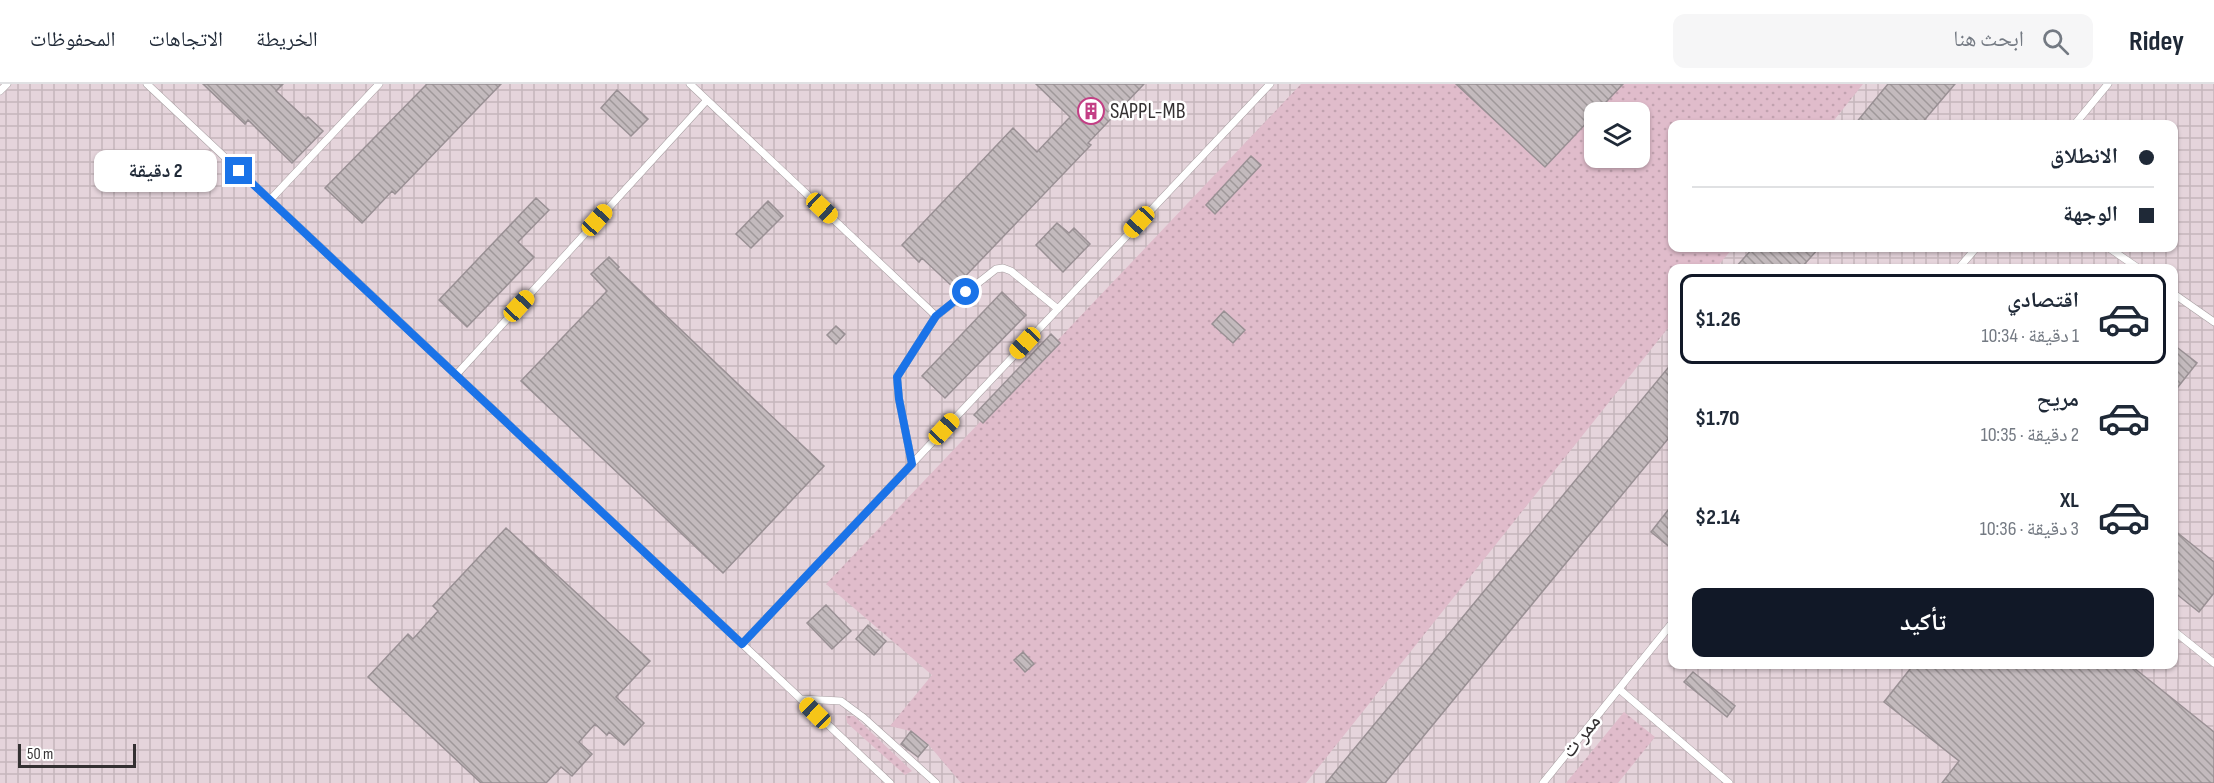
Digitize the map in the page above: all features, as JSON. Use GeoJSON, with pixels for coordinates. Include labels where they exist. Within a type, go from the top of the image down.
{"type":"FeatureCollection","features":[{"type":"Feature","properties":{"kind":"lane"},"geometry":{"type":"LineString","coordinates":[[0,91],[7,84]]}},
{"type":"Feature","properties":{"kind":"lane"},"geometry":{"type":"LineString","coordinates":[[147,84],[890,783]]}},
{"type":"Feature","properties":{"kind":"lane"},"geometry":{"type":"LineString","coordinates":[[270,200],[379,84]]}},
{"type":"Feature","properties":{"kind":"lane"},"geometry":{"type":"LineString","coordinates":[[690,84],[936,316]]}},
{"type":"Feature","properties":{"kind":"lane"},"geometry":{"type":"LineString","coordinates":[[742,644],[1270,84]]}},
{"type":"Feature","properties":{"kind":"lane"},"geometry":{"type":"LineString","coordinates":[[2079,120],[2108,84]]}},
{"type":"Feature","properties":{"kind":"lane"},"geometry":{"type":"LineString","coordinates":[[456,375],[707,100]]}},
{"type":"Feature","properties":{"kind":"lane"},"geometry":{"type":"LineString","coordinates":[[1962,264],[1973,252]]}},
{"type":"Feature","properties":{"kind":"lane"},"geometry":{"type":"LineString","coordinates":[[2115,252],[2132,264]]}},
{"type":"Feature","properties":{"kind":"lane"},"geometry":{"type":"LineString","coordinates":[[912,464],[897,377],[936,316],[996,269],[1003,268],[1011,271],[1058,309]]}},
{"type":"Feature","properties":{"kind":"lane"},"geometry":{"type":"LineString","coordinates":[[2178,297],[2214,322]]}},
{"type":"Feature","properties":{"kind":"lane","name":"ممر ت"},"geometry":{"type":"LineString","coordinates":[[1543,783],[1668,627]]}},
{"type":"Feature","properties":{"kind":"lane"},"geometry":{"type":"LineString","coordinates":[[2178,634],[2214,663]]}},
{"type":"Feature","properties":{"kind":"lane"},"geometry":{"type":"LineString","coordinates":[[1619,689],[1729,783]]}},
{"type":"Feature","properties":{"kind":"lane"},"geometry":{"type":"LineString","coordinates":[[801,699],[841,701],[864,718],[936,783]]}},
{"type":"Feature","properties":{"kind":"shaded area"},"geometry":{"type":"Polygon","coordinates":[[[0,84],[2214,84],[2214,783],[0,783],[0,84]]]}},
{"type":"Feature","properties":{"kind":"shaded area"},"geometry":{"type":"Polygon","coordinates":[[[1301,84],[1863,84],[1834,120],[1668,120],[1668,252],[1730,252],[1719,264],[1668,264],[1668,328],[1306,783],[961,783],[928,744],[910,731],[890,726],[932,675],[826,584],[1301,84]]]}},
{"type":"Feature","properties":{"kind":"shaded area"},"geometry":{"type":"Polygon","coordinates":[[[1624,712],[1655,737],[1618,783],[1566,783],[1624,712]]]}},
{"type":"Feature","properties":{"kind":"shaded area"},"geometry":{"type":"Polygon","coordinates":[[[846,716],[854,716],[912,771],[905,775],[847,723],[846,716]]]}},
{"type":"Feature","properties":{"kind":"building"},"geometry":{"type":"Polygon","coordinates":[[[203,84],[283,84],[276,91],[306,119],[308,117],[323,131],[292,163],[248,120],[245,124],[203,84]]]}},
{"type":"Feature","properties":{"kind":"building"},"geometry":{"type":"Polygon","coordinates":[[[427,84],[501,84],[395,194],[392,191],[362,223],[325,188],[427,84]]]}},
{"type":"Feature","properties":{"kind":"building"},"geometry":{"type":"Polygon","coordinates":[[[1036,84],[1144,84],[1088,143],[1091,145],[954,288],[922,258],[919,262],[902,245],[1013,128],[1037,152],[1070,117],[1036,84]]]}},
{"type":"Feature","properties":{"kind":"building"},"geometry":{"type":"Polygon","coordinates":[[[1456,84],[1623,84],[1606,102],[1584,102],[1584,126],[1545,167],[1456,84]]]}},
{"type":"Feature","properties":{"kind":"building"},"geometry":{"type":"Polygon","coordinates":[[[1888,84],[1955,84],[1924,120],[1858,120],[1888,84]]]}},
{"type":"Feature","properties":{"kind":"building"},"geometry":{"type":"Polygon","coordinates":[[[617,90],[648,119],[631,136],[601,108],[617,90]]]}},
{"type":"Feature","properties":{"kind":"building"},"geometry":{"type":"Polygon","coordinates":[[[1251,156],[1261,165],[1215,214],[1206,205],[1251,156]]]}},
{"type":"Feature","properties":{"kind":"building"},"geometry":{"type":"Polygon","coordinates":[[[536,198],[549,210],[518,242],[534,257],[467,327],[439,300],[536,198]]]}},
{"type":"Feature","properties":{"kind":"building"},"geometry":{"type":"Polygon","coordinates":[[[768,201],[783,216],[751,248],[736,234],[768,201]]]}},
{"type":"Feature","properties":{"kind":"building"},"geometry":{"type":"Polygon","coordinates":[[[1057,223],[1069,233],[1074,228],[1090,244],[1063,272],[1036,245],[1057,223]]]}},
{"type":"Feature","properties":{"kind":"building"},"geometry":{"type":"Polygon","coordinates":[[[1749,252],[1815,252],[1805,264],[1739,264],[1749,252]]]}},
{"type":"Feature","properties":{"kind":"building"},"geometry":{"type":"Polygon","coordinates":[[[609,257],[619,267],[617,269],[824,466],[723,573],[521,381],[607,291],[591,274],[609,257]]]}},
{"type":"Feature","properties":{"kind":"building"},"geometry":{"type":"Polygon","coordinates":[[[1002,292],[1026,315],[945,398],[922,376],[1002,292]]]}},
{"type":"Feature","properties":{"kind":"building"},"geometry":{"type":"Polygon","coordinates":[[[1224,311],[1245,330],[1233,343],[1212,324],[1224,311]]]}},
{"type":"Feature","properties":{"kind":"building"},"geometry":{"type":"Polygon","coordinates":[[[836,326],[845,334],[836,344],[827,335],[836,326]]]}},
{"type":"Feature","properties":{"kind":"building"},"geometry":{"type":"Polygon","coordinates":[[[1051,334],[1060,343],[983,423],[974,415],[1051,334]]]}},
{"type":"Feature","properties":{"kind":"building"},"geometry":{"type":"Polygon","coordinates":[[[2178,348],[2197,363],[2178,387],[2178,348]]]}},
{"type":"Feature","properties":{"kind":"building"},"geometry":{"type":"Polygon","coordinates":[[[1668,368],[1668,439],[1385,783],[1326,783],[1668,368]]]}},
{"type":"Feature","properties":{"kind":"building"},"geometry":{"type":"Polygon","coordinates":[[[1668,510],[1668,546],[1651,532],[1668,510]]]}},
{"type":"Feature","properties":{"kind":"building"},"geometry":{"type":"Polygon","coordinates":[[[506,528],[650,661],[616,697],[644,723],[624,745],[609,732],[607,735],[595,724],[579,742],[592,754],[572,776],[561,767],[546,783],[481,783],[368,677],[408,634],[413,639],[438,611],[433,606],[506,528]]]}},
{"type":"Feature","properties":{"kind":"building"},"geometry":{"type":"Polygon","coordinates":[[[2178,533],[2214,562],[2214,593],[2199,612],[2178,595],[2178,533]]]}},
{"type":"Feature","properties":{"kind":"building"},"geometry":{"type":"Polygon","coordinates":[[[826,605],[851,631],[832,649],[807,623],[826,605]]]}},
{"type":"Feature","properties":{"kind":"building"},"geometry":{"type":"Polygon","coordinates":[[[868,625],[886,641],[874,655],[856,639],[868,625]]]}},
{"type":"Feature","properties":{"kind":"building"},"geometry":{"type":"Polygon","coordinates":[[[1023,652],[1034,664],[1025,672],[1014,660],[1023,652]]]}},
{"type":"Feature","properties":{"kind":"building"},"geometry":{"type":"Polygon","coordinates":[[[1910,669],[2135,669],[2214,732],[2214,783],[1942,783],[1959,761],[1884,702],[1910,669]]]}},
{"type":"Feature","properties":{"kind":"building"},"geometry":{"type":"Polygon","coordinates":[[[1693,672],[1735,706],[1727,717],[1684,682],[1693,672]]]}},
{"type":"Feature","properties":{"kind":"building"},"geometry":{"type":"Polygon","coordinates":[[[911,731],[928,745],[918,757],[901,744],[911,731]]]}},
{"type":"Feature","properties":{"kind":"place","name":"SAPPL-MB"},"geometry":{"type":"Point","coordinates":[1091,111]}},
{"type":"Feature","properties":{"kind":"route"},"geometry":{"type":"LineString","coordinates":[[239,171],[742,644],[912,464],[897,377],[936,316],[966,292]]}}]}
